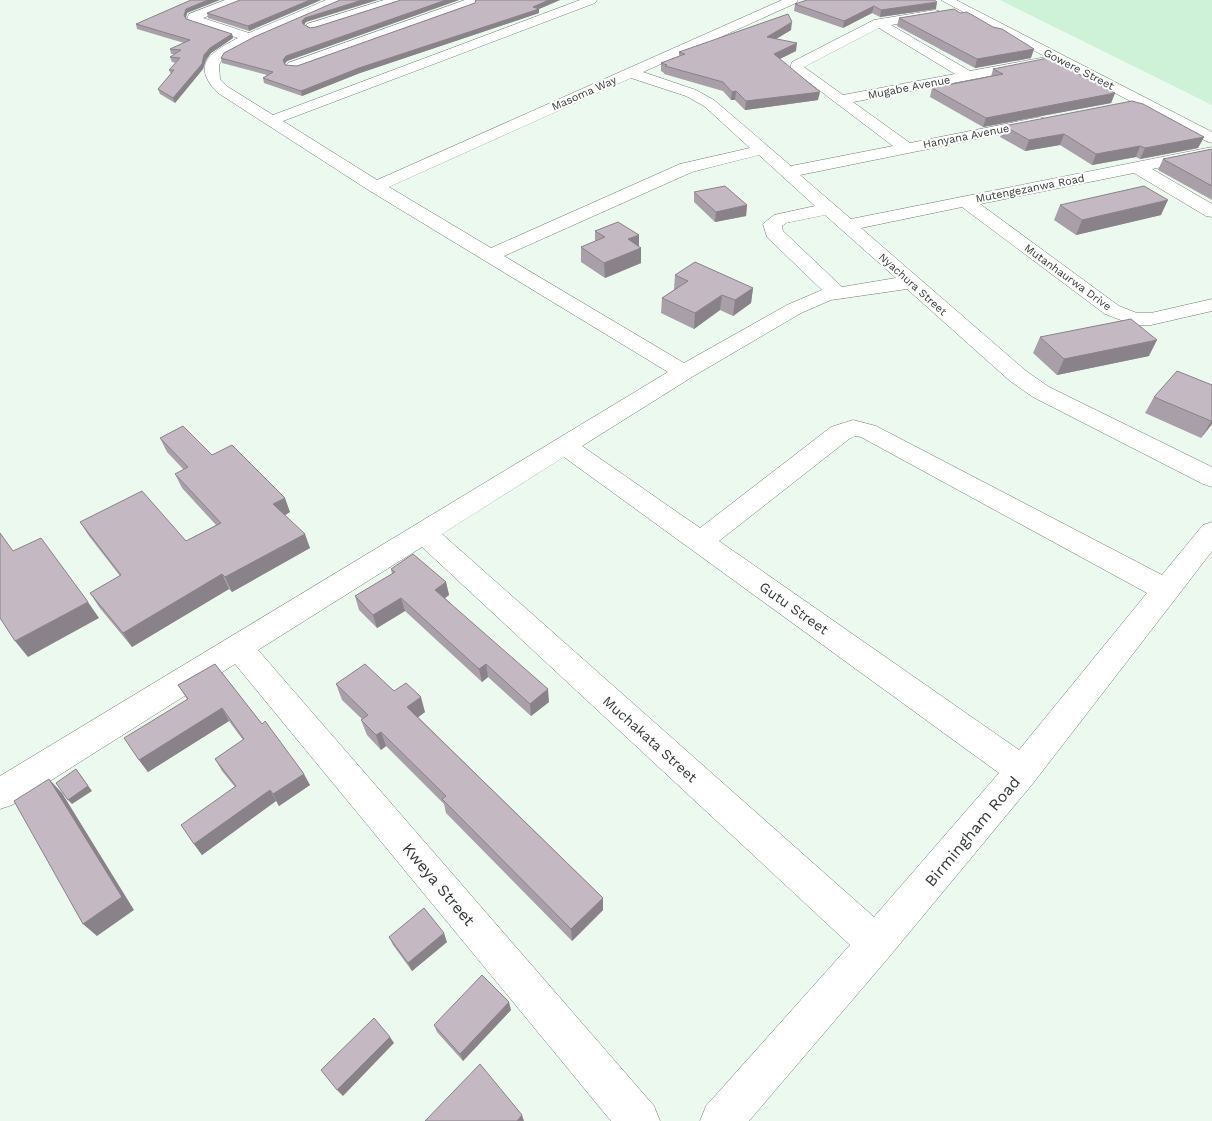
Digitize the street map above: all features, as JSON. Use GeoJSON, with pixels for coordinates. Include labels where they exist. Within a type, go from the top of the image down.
{"type":"FeatureCollection","features":[{"type":"Feature","properties":{"kind":"street"},"geometry":{"type":"LineString","coordinates":[[236,0],[193,19],[250,37]]}},
{"type":"Feature","properties":{"kind":"street"},"geometry":{"type":"LineString","coordinates":[[336,0],[250,37],[219,53],[212,65],[213,80],[223,90],[270,121],[376,187],[684,372]]}},
{"type":"Feature","properties":{"kind":"street"},"geometry":{"type":"LineString","coordinates":[[310,28],[397,0]]}},
{"type":"Feature","properties":{"kind":"street"},"geometry":{"type":"LineString","coordinates":[[294,66],[421,22],[468,4],[471,0]]}},
{"type":"Feature","properties":{"kind":"street"},"geometry":{"type":"LineString","coordinates":[[270,121],[588,0]]}},
{"type":"Feature","properties":{"kind":"street","name":"Masoma Way"},"geometry":{"type":"LineString","coordinates":[[376,187],[792,0]]}},
{"type":"Feature","properties":{"kind":"street","name":"Gowere Street"},"geometry":{"type":"LineString","coordinates":[[947,0],[1212,138]]}},
{"type":"Feature","properties":{"kind":"street"},"geometry":{"type":"LineString","coordinates":[[840,100],[797,68],[797,65],[879,23],[966,10]]}},
{"type":"Feature","properties":{"kind":"street"},"geometry":{"type":"LineString","coordinates":[[292,20],[352,45]]}},
{"type":"Feature","properties":{"kind":"street"},"geometry":{"type":"LineString","coordinates":[[421,22],[439,29]]}},
{"type":"Feature","properties":{"kind":"street"},"geometry":{"type":"LineString","coordinates":[[879,23],[968,76]]}},
{"type":"Feature","properties":{"kind":"street"},"geometry":{"type":"LineString","coordinates":[[457,35],[475,42]]}},
{"type":"Feature","properties":{"kind":"street","name":"Mugabe Avenue"},"geometry":{"type":"LineString","coordinates":[[840,100],[1060,59]]}},
{"type":"Feature","properties":{"kind":"street","name":"Nyachura Street"},"geometry":{"type":"LineString","coordinates":[[629,72],[702,98],[1018,376],[1040,392],[1212,478]]}},
{"type":"Feature","properties":{"kind":"street","name":"Mugabe Avenue"},"geometry":{"type":"LineString","coordinates":[[840,100],[906,148]]}},
{"type":"Feature","properties":{"kind":"street"},"geometry":{"type":"LineString","coordinates":[[1116,108],[1144,102]]}},
{"type":"Feature","properties":{"kind":"street","name":"Hanyana Avenue"},"geometry":{"type":"LineString","coordinates":[[788,172],[1059,119]]}},
{"type":"Feature","properties":{"kind":"street"},"geometry":{"type":"LineString","coordinates":[[490,254],[686,168],[761,150]]}},
{"type":"Feature","properties":{"kind":"street","name":"Mutengezanwa Road"},"geometry":{"type":"LineString","coordinates":[[848,225],[1212,152]]}},
{"type":"Feature","properties":{"kind":"street"},"geometry":{"type":"LineString","coordinates":[[1137,167],[1212,212]]}},
{"type":"Feature","properties":{"kind":"street","name":"Mutanhaurwa Drive"},"geometry":{"type":"LineString","coordinates":[[965,201],[1112,310],[1134,319],[1151,319],[1212,305]]}},
{"type":"Feature","properties":{"kind":"street"},"geometry":{"type":"LineString","coordinates":[[829,209],[780,218],[772,224],[774,233],[837,293]]}},
{"type":"Feature","properties":{"kind":"street"},"geometry":{"type":"LineString","coordinates":[[0,794],[684,372],[794,309],[826,295],[911,282]]}},
{"type":"Feature","properties":{"kind":"street"},"geometry":{"type":"LineString","coordinates":[[700,542],[840,433],[853,428],[868,430],[1166,590]]}},
{"type":"Feature","properties":{"kind":"street","name":"Gutu Street"},"geometry":{"type":"LineString","coordinates":[[565,446],[1022,771]]}},
{"type":"Feature","properties":{"kind":"street","name":"Birmingham Road"},"geometry":{"type":"LineString","coordinates":[[721,1121],[876,944],[1022,771],[1212,532]]}},
{"type":"Feature","properties":{"kind":"street","name":"Muchakata Street"},"geometry":{"type":"LineString","coordinates":[[424,533],[876,944]]}},
{"type":"Feature","properties":{"kind":"street","name":"Kweya Street"},"geometry":{"type":"LineString","coordinates":[[239,648],[638,1121]]}},
{"type":"Feature","properties":{"kind":"green space"},"geometry":{"type":"Polygon","coordinates":[[[1000,0],[1212,0],[1212,105],[1000,0]]]}},
{"type":"Feature","properties":{"kind":"building"},"geometry":{"type":"Polygon","coordinates":[[[191,0],[208,0],[186,9],[184,15],[186,19],[232,34],[210,48],[204,55],[202,64],[173,98],[158,89],[174,70],[169,70],[180,58],[170,57],[181,50],[170,49],[190,40],[136,24],[191,0]]]}},
{"type":"Feature","properties":{"kind":"building"},"geometry":{"type":"Polygon","coordinates":[[[240,0],[310,0],[248,26],[207,13],[240,0]]]}},
{"type":"Feature","properties":{"kind":"building"},"geometry":{"type":"Polygon","coordinates":[[[340,0],[362,0],[305,18],[302,21],[303,24],[310,28],[316,27],[401,0],[446,0],[286,56],[283,60],[285,65],[297,66],[475,3],[476,0],[549,0],[533,7],[539,9],[359,68],[301,91],[263,78],[273,72],[221,58],[224,53],[254,37],[340,0]]]}},
{"type":"Feature","properties":{"kind":"building"},"geometry":{"type":"Polygon","coordinates":[[[807,0],[934,0],[937,2],[881,10],[874,6],[844,21],[795,4],[807,0]]]}},
{"type":"Feature","properties":{"kind":"building"},"geometry":{"type":"Polygon","coordinates":[[[954,9],[960,13],[967,12],[993,27],[1002,29],[1034,49],[977,59],[899,18],[954,9]]]}},
{"type":"Feature","properties":{"kind":"building"},"geometry":{"type":"Polygon","coordinates":[[[788,14],[792,22],[767,37],[797,43],[774,54],[820,92],[746,101],[736,91],[732,92],[723,82],[665,66],[667,65],[661,63],[685,54],[679,52],[788,14]]]}},
{"type":"Feature","properties":{"kind":"building"},"geometry":{"type":"Polygon","coordinates":[[[1048,58],[1115,93],[986,118],[932,88],[1003,74],[993,69],[1048,58]]]}},
{"type":"Feature","properties":{"kind":"building"},"geometry":{"type":"Polygon","coordinates":[[[1132,101],[1143,104],[1204,137],[1145,148],[1140,146],[1096,154],[1064,134],[1029,140],[1004,126],[1132,101]]]}},
{"type":"Feature","properties":{"kind":"building"},"geometry":{"type":"Polygon","coordinates":[[[1212,149],[1212,186],[1163,159],[1212,149]]]}},
{"type":"Feature","properties":{"kind":"building"},"geometry":{"type":"Polygon","coordinates":[[[725,186],[747,205],[716,212],[694,192],[725,186]]]}},
{"type":"Feature","properties":{"kind":"building"},"geometry":{"type":"Polygon","coordinates":[[[1144,186],[1168,200],[1082,220],[1060,205],[1144,186]]]}},
{"type":"Feature","properties":{"kind":"building"},"geometry":{"type":"Polygon","coordinates":[[[618,222],[639,235],[628,239],[641,248],[604,263],[581,247],[605,237],[595,231],[618,222]]]}},
{"type":"Feature","properties":{"kind":"building"},"geometry":{"type":"Polygon","coordinates":[[[695,262],[753,288],[735,300],[722,295],[695,313],[662,298],[688,281],[675,275],[695,262]]]}},
{"type":"Feature","properties":{"kind":"building"},"geometry":{"type":"Polygon","coordinates":[[[1131,319],[1157,340],[1064,359],[1040,337],[1131,319]]]}},
{"type":"Feature","properties":{"kind":"building"},"geometry":{"type":"Polygon","coordinates":[[[1177,371],[1212,385],[1211,421],[1154,397],[1177,371]]]}},
{"type":"Feature","properties":{"kind":"building"},"geometry":{"type":"Polygon","coordinates":[[[183,426],[212,455],[232,445],[285,498],[273,504],[305,534],[225,577],[222,574],[123,633],[90,593],[121,575],[80,522],[142,491],[186,541],[221,523],[175,474],[188,467],[160,438],[183,426]]]}},
{"type":"Feature","properties":{"kind":"building"},"geometry":{"type":"Polygon","coordinates":[[[0,533],[13,551],[41,538],[88,602],[15,641],[0,618],[0,533]]]}},
{"type":"Feature","properties":{"kind":"building"},"geometry":{"type":"Polygon","coordinates":[[[413,554],[446,582],[435,590],[548,689],[530,704],[486,664],[479,669],[401,598],[373,615],[355,596],[395,572],[391,569],[413,554]]]}},
{"type":"Feature","properties":{"kind":"building"},"geometry":{"type":"Polygon","coordinates":[[[215,664],[262,724],[265,721],[304,774],[273,794],[270,790],[194,844],[181,825],[236,786],[215,759],[244,739],[222,708],[139,760],[124,738],[188,699],[178,685],[215,664]]]}},
{"type":"Feature","properties":{"kind":"building"},"geometry":{"type":"Polygon","coordinates":[[[365,664],[394,691],[406,683],[421,697],[407,707],[603,898],[571,929],[442,799],[446,796],[381,732],[376,735],[361,720],[368,715],[336,684],[365,664]]]}},
{"type":"Feature","properties":{"kind":"building"},"geometry":{"type":"Polygon","coordinates":[[[76,769],[88,786],[68,800],[56,783],[76,769]]]}},
{"type":"Feature","properties":{"kind":"building"},"geometry":{"type":"Polygon","coordinates":[[[49,779],[122,897],[83,924],[14,801],[49,779]]]}},
{"type":"Feature","properties":{"kind":"building"},"geometry":{"type":"Polygon","coordinates":[[[424,908],[444,933],[408,963],[389,937],[424,908]]]}},
{"type":"Feature","properties":{"kind":"building"},"geometry":{"type":"Polygon","coordinates":[[[482,975],[509,1002],[460,1054],[434,1025],[482,975]]]}},
{"type":"Feature","properties":{"kind":"building"},"geometry":{"type":"Polygon","coordinates":[[[374,1018],[390,1037],[337,1090],[321,1070],[374,1018]]]}},
{"type":"Feature","properties":{"kind":"building"},"geometry":{"type":"Polygon","coordinates":[[[480,1064],[522,1115],[517,1121],[425,1121],[480,1064]]]}}]}
